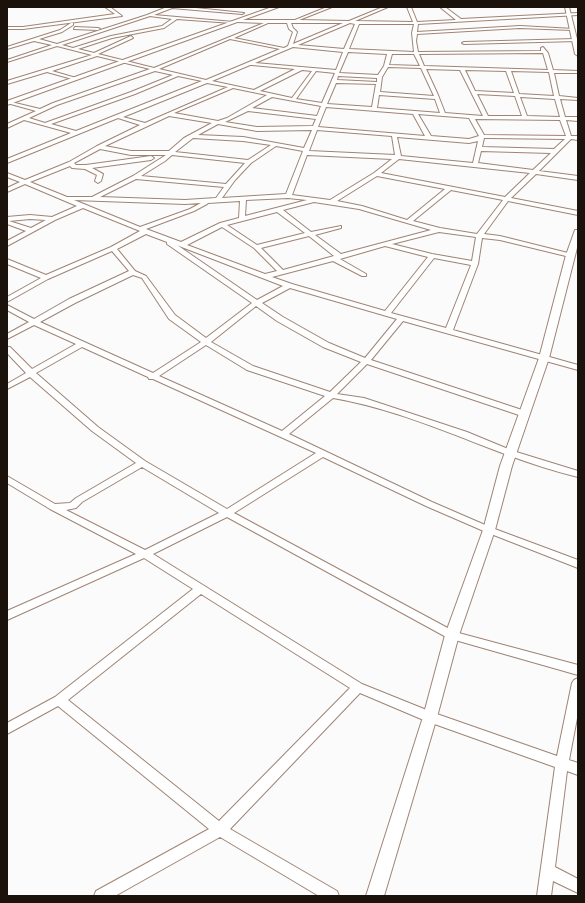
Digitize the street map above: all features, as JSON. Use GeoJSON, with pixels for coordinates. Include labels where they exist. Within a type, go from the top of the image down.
{"type":"FeatureCollection","features":[{"type":"Feature","properties":{"kind":"street"},"geometry":{"type":"LineString","coordinates":[[107,7],[118,15],[133,21]]}},
{"type":"Feature","properties":{"kind":"street"},"geometry":{"type":"LineString","coordinates":[[7,61],[172,7],[196,8],[238,19]]}},
{"type":"Feature","properties":{"kind":"street"},"geometry":{"type":"LineString","coordinates":[[238,19],[246,7]]}},
{"type":"Feature","properties":{"kind":"street"},"geometry":{"type":"LineString","coordinates":[[8,103],[238,19],[276,7]]}},
{"type":"Feature","properties":{"kind":"street"},"geometry":{"type":"LineString","coordinates":[[291,22],[330,7]]}},
{"type":"Feature","properties":{"kind":"street"},"geometry":{"type":"LineString","coordinates":[[7,161],[119,117],[348,23],[363,14],[386,7]]}},
{"type":"Feature","properties":{"kind":"street"},"geometry":{"type":"LineString","coordinates":[[409,7],[416,24],[414,33],[416,53],[424,68],[443,115]]}},
{"type":"Feature","properties":{"kind":"street"},"geometry":{"type":"LineString","coordinates":[[442,7],[461,21]]}},
{"type":"Feature","properties":{"kind":"street"},"geometry":{"type":"LineString","coordinates":[[566,7],[578,54]]}},
{"type":"Feature","properties":{"kind":"street"},"geometry":{"type":"LineString","coordinates":[[530,12],[532,17]]}},
{"type":"Feature","properties":{"kind":"street"},"geometry":{"type":"LineString","coordinates":[[148,16],[238,19],[268,22],[416,24],[578,14]]}},
{"type":"Feature","properties":{"kind":"street"},"geometry":{"type":"LineString","coordinates":[[7,28],[23,28],[118,15]]}},
{"type":"Feature","properties":{"kind":"street"},"geometry":{"type":"LineString","coordinates":[[72,49],[111,37],[166,26],[176,18]]}},
{"type":"Feature","properties":{"kind":"street"},"geometry":{"type":"LineString","coordinates":[[517,18],[522,41]]}},
{"type":"Feature","properties":{"kind":"street"},"geometry":{"type":"LineString","coordinates":[[7,126],[39,110],[155,69],[268,22]]}},
{"type":"Feature","properties":{"kind":"street"},"geometry":{"type":"LineString","coordinates":[[291,22],[291,29],[295,32],[291,46]]}},
{"type":"Feature","properties":{"kind":"street"},"geometry":{"type":"LineString","coordinates":[[61,23],[73,28]]}},
{"type":"Feature","properties":{"kind":"street"},"geometry":{"type":"LineString","coordinates":[[288,196],[357,23]]}},
{"type":"Feature","properties":{"kind":"street"},"geometry":{"type":"LineString","coordinates":[[414,33],[520,27],[572,29]]}},
{"type":"Feature","properties":{"kind":"street"},"geometry":{"type":"LineString","coordinates":[[7,48],[32,39],[73,28],[111,28]]}},
{"type":"Feature","properties":{"kind":"street"},"geometry":{"type":"LineString","coordinates":[[7,83],[97,54],[145,31]]}},
{"type":"Feature","properties":{"kind":"street"},"geometry":{"type":"LineString","coordinates":[[455,31],[471,53]]}},
{"type":"Feature","properties":{"kind":"street"},"geometry":{"type":"LineString","coordinates":[[94,33],[111,37]]}},
{"type":"Feature","properties":{"kind":"street"},"geometry":{"type":"LineString","coordinates":[[58,45],[68,36]]}},
{"type":"Feature","properties":{"kind":"street"},"geometry":{"type":"LineString","coordinates":[[229,38],[284,49]]}},
{"type":"Feature","properties":{"kind":"street"},"geometry":{"type":"LineString","coordinates":[[32,39],[178,75],[325,106],[374,108],[415,113],[486,118],[578,119]]}},
{"type":"Feature","properties":{"kind":"street"},"geometry":{"type":"LineString","coordinates":[[464,43],[575,40]]}},
{"type":"Feature","properties":{"kind":"street"},"geometry":{"type":"LineString","coordinates":[[542,41],[544,52],[546,53],[552,72],[562,120],[569,138]]}},
{"type":"Feature","properties":{"kind":"street"},"geometry":{"type":"LineString","coordinates":[[291,46],[345,51],[416,53],[544,52]]}},
{"type":"Feature","properties":{"kind":"street"},"geometry":{"type":"LineString","coordinates":[[374,108],[378,83],[386,66],[390,52]]}},
{"type":"Feature","properties":{"kind":"street"},"geometry":{"type":"LineString","coordinates":[[251,63],[380,77]]}},
{"type":"Feature","properties":{"kind":"street"},"geometry":{"type":"LineString","coordinates":[[386,66],[578,72]]}},
{"type":"Feature","properties":{"kind":"street"},"geometry":{"type":"LineString","coordinates":[[254,92],[300,69]]}},
{"type":"Feature","properties":{"kind":"street"},"geometry":{"type":"LineString","coordinates":[[462,69],[486,118]]}},
{"type":"Feature","properties":{"kind":"street"},"geometry":{"type":"LineString","coordinates":[[46,70],[74,79]]}},
{"type":"Feature","properties":{"kind":"street"},"geometry":{"type":"LineString","coordinates":[[508,70],[525,118]]}},
{"type":"Feature","properties":{"kind":"street"},"geometry":{"type":"LineString","coordinates":[[293,100],[314,71]]}},
{"type":"Feature","properties":{"kind":"street"},"geometry":{"type":"LineString","coordinates":[[46,124],[133,93],[178,75]]}},
{"type":"Feature","properties":{"kind":"street"},"geometry":{"type":"LineString","coordinates":[[334,81],[378,83]]}},
{"type":"Feature","properties":{"kind":"street"},"geometry":{"type":"LineString","coordinates":[[7,190],[71,164],[99,147],[168,114],[232,87]]}},
{"type":"Feature","properties":{"kind":"street"},"geometry":{"type":"LineString","coordinates":[[474,92],[578,99]]}},
{"type":"Feature","properties":{"kind":"street"},"geometry":{"type":"LineString","coordinates":[[376,93],[437,98]]}},
{"type":"Feature","properties":{"kind":"street"},"geometry":{"type":"LineString","coordinates":[[93,199],[135,177],[163,160],[191,136],[248,109],[271,95]]}},
{"type":"Feature","properties":{"kind":"street"},"geometry":{"type":"LineString","coordinates":[[8,103],[39,110]]}},
{"type":"Feature","properties":{"kind":"street"},"geometry":{"type":"LineString","coordinates":[[248,109],[318,118]]}},
{"type":"Feature","properties":{"kind":"street"},"geometry":{"type":"LineString","coordinates":[[415,113],[429,138]]}},
{"type":"Feature","properties":{"kind":"street"},"geometry":{"type":"LineString","coordinates":[[168,114],[257,129],[314,128],[474,141],[482,136],[578,138]]}},
{"type":"Feature","properties":{"kind":"street"},"geometry":{"type":"LineString","coordinates":[[119,117],[145,125]]}},
{"type":"Feature","properties":{"kind":"street"},"geometry":{"type":"LineString","coordinates":[[471,117],[482,136],[475,165]]}},
{"type":"Feature","properties":{"kind":"street"},"geometry":{"type":"LineString","coordinates":[[23,118],[76,134]]}},
{"type":"Feature","properties":{"kind":"street"},"geometry":{"type":"LineString","coordinates":[[394,134],[398,157]]}},
{"type":"Feature","properties":{"kind":"street"},"geometry":{"type":"LineString","coordinates":[[191,136],[243,139],[305,152],[398,157],[534,171],[578,178]]}},
{"type":"Feature","properties":{"kind":"street"},"geometry":{"type":"LineString","coordinates":[[449,330],[475,264],[479,236],[507,199],[569,138]]}},
{"type":"Feature","properties":{"kind":"street"},"geometry":{"type":"LineString","coordinates":[[217,201],[249,162],[275,145]]}},
{"type":"Feature","properties":{"kind":"street"},"geometry":{"type":"LineString","coordinates":[[99,147],[132,153],[170,153],[249,162]]}},
{"type":"Feature","properties":{"kind":"street"},"geometry":{"type":"LineString","coordinates":[[479,149],[556,151]]}},
{"type":"Feature","properties":{"kind":"street"},"geometry":{"type":"LineString","coordinates":[[71,164],[74,167],[86,167],[114,162],[140,160],[151,158],[159,154]]}},
{"type":"Feature","properties":{"kind":"street"},"geometry":{"type":"LineString","coordinates":[[331,202],[376,174],[398,157]]}},
{"type":"Feature","properties":{"kind":"street"},"geometry":{"type":"LineString","coordinates":[[86,167],[100,174],[98,181]]}},
{"type":"Feature","properties":{"kind":"street"},"geometry":{"type":"LineString","coordinates":[[376,174],[578,213]]}},
{"type":"Feature","properties":{"kind":"street"},"geometry":{"type":"LineString","coordinates":[[7,175],[143,230],[268,276],[289,286],[449,330],[578,368]]}},
{"type":"Feature","properties":{"kind":"street"},"geometry":{"type":"LineString","coordinates":[[135,177],[228,186]]}},
{"type":"Feature","properties":{"kind":"street"},"geometry":{"type":"LineString","coordinates":[[408,222],[450,188]]}},
{"type":"Feature","properties":{"kind":"street"},"geometry":{"type":"LineString","coordinates":[[60,197],[207,202],[243,198],[288,196],[360,208],[440,230],[505,239],[574,256]]}},
{"type":"Feature","properties":{"kind":"street"},"geometry":{"type":"LineString","coordinates":[[242,218],[243,198]]}},
{"type":"Feature","properties":{"kind":"street"},"geometry":{"type":"LineString","coordinates":[[182,245],[222,224],[317,200]]}},
{"type":"Feature","properties":{"kind":"street"},"geometry":{"type":"LineString","coordinates":[[7,300],[46,278],[113,248],[143,230],[192,210],[207,202]]}},
{"type":"Feature","properties":{"kind":"street"},"geometry":{"type":"LineString","coordinates":[[7,244],[53,219],[82,206]]}},
{"type":"Feature","properties":{"kind":"street"},"geometry":{"type":"LineString","coordinates":[[278,210],[337,258],[364,275]]}},
{"type":"Feature","properties":{"kind":"street"},"geometry":{"type":"LineString","coordinates":[[7,219],[30,217],[53,219]]}},
{"type":"Feature","properties":{"kind":"street"},"geometry":{"type":"LineString","coordinates":[[7,222],[32,231]]}},
{"type":"Feature","properties":{"kind":"street"},"geometry":{"type":"LineString","coordinates":[[222,224],[256,247],[282,273]]}},
{"type":"Feature","properties":{"kind":"street"},"geometry":{"type":"LineString","coordinates":[[256,247],[339,227]]}},
{"type":"Feature","properties":{"kind":"street"},"geometry":{"type":"LineString","coordinates":[[268,276],[337,258],[382,244],[440,230]]}},
{"type":"Feature","properties":{"kind":"street"},"geometry":{"type":"LineString","coordinates":[[375,896],[430,717],[452,635],[489,530],[510,452],[544,358],[574,256],[578,234]]}},
{"type":"Feature","properties":{"kind":"street"},"geometry":{"type":"LineString","coordinates":[[157,235],[256,304],[326,345],[366,361],[525,414]]}},
{"type":"Feature","properties":{"kind":"street"},"geometry":{"type":"LineString","coordinates":[[382,244],[432,256],[475,264]]}},
{"type":"Feature","properties":{"kind":"street"},"geometry":{"type":"LineString","coordinates":[[113,248],[133,272],[144,277],[172,317],[206,342],[250,368],[331,395],[361,400],[578,474]]}},
{"type":"Feature","properties":{"kind":"street"},"geometry":{"type":"LineString","coordinates":[[387,313],[432,256]]}},
{"type":"Feature","properties":{"kind":"street"},"geometry":{"type":"LineString","coordinates":[[7,260],[46,278]]}},
{"type":"Feature","properties":{"kind":"street"},"geometry":{"type":"LineString","coordinates":[[7,337],[133,272]]}},
{"type":"Feature","properties":{"kind":"street"},"geometry":{"type":"LineString","coordinates":[[152,377],[206,342],[256,304],[289,286]]}},
{"type":"Feature","properties":{"kind":"street"},"geometry":{"type":"LineString","coordinates":[[7,307],[34,322],[81,344],[323,453],[428,504],[489,530],[578,564]]}},
{"type":"Feature","properties":{"kind":"street"},"geometry":{"type":"LineString","coordinates":[[282,435],[331,395],[366,361],[402,317]]}},
{"type":"Feature","properties":{"kind":"street"},"geometry":{"type":"LineString","coordinates":[[7,387],[81,344]]}},
{"type":"Feature","properties":{"kind":"street"},"geometry":{"type":"LineString","coordinates":[[7,350],[95,429],[142,463],[227,513],[452,635],[578,670]]}},
{"type":"Feature","properties":{"kind":"street"},"geometry":{"type":"LineString","coordinates":[[7,616],[145,554],[227,513],[323,453]]}},
{"type":"Feature","properties":{"kind":"street"},"geometry":{"type":"LineString","coordinates":[[53,508],[73,506],[80,500],[142,463]]}},
{"type":"Feature","properties":{"kind":"street"},"geometry":{"type":"LineString","coordinates":[[7,480],[53,508],[145,554],[358,688],[430,717],[578,769]]}},
{"type":"Feature","properties":{"kind":"street"},"geometry":{"type":"LineString","coordinates":[[7,729],[59,700],[200,589]]}},
{"type":"Feature","properties":{"kind":"street"},"geometry":{"type":"LineString","coordinates":[[544,896],[562,763],[578,683]]}},
{"type":"Feature","properties":{"kind":"street"},"geometry":{"type":"LineString","coordinates":[[101,896],[220,830],[358,688]]}},
{"type":"Feature","properties":{"kind":"street"},"geometry":{"type":"LineString","coordinates":[[59,700],[220,830],[332,896]]}},
{"type":"Feature","properties":{"kind":"street"},"geometry":{"type":"LineString","coordinates":[[548,871],[578,886]]}}]}
